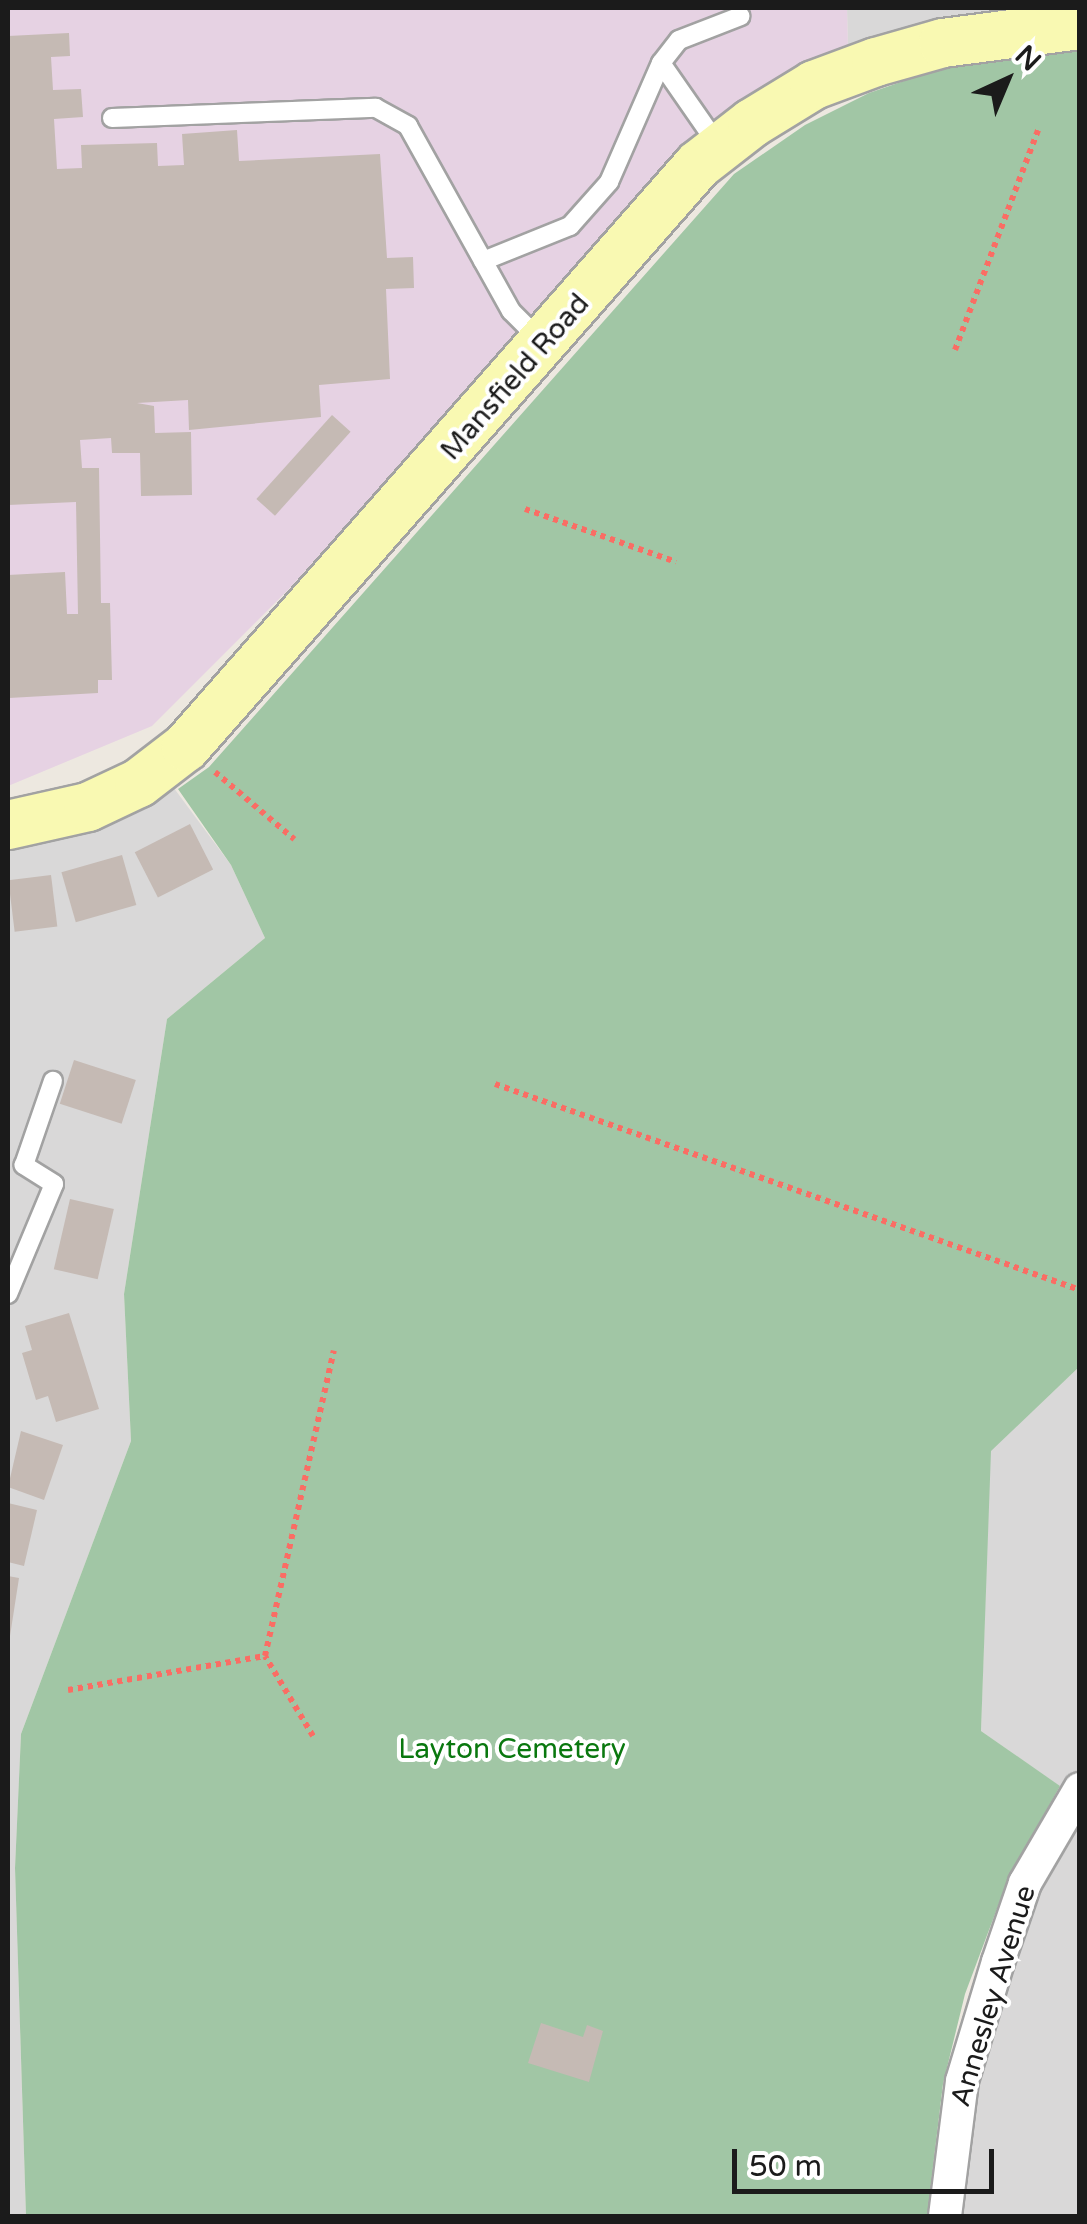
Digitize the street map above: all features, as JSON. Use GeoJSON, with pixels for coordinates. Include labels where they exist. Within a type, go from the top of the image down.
{"type":"FeatureCollection","features":[{"type":"Feature","properties":{"kind":"street","name":"Mansfield Road"},"geometry":{"type":"LineString","coordinates":[[8,825],[88,807],[139,783],[186,747],[720,148],[814,85],[876,62],[943,43],[1080,25]]}},
{"type":"Feature","properties":{"kind":"street","name":"Annesley Avenue"},"geometry":{"type":"LineString","coordinates":[[946,2216],[962,2080],[998,1962],[1025,1883],[1080,1789]]}},
{"type":"Feature","properties":{"kind":"lane"},"geometry":{"type":"LineString","coordinates":[[483,261],[570,226],[608,182],[661,63],[679,40],[741,16]]}},
{"type":"Feature","properties":{"kind":"lane"},"geometry":{"type":"LineString","coordinates":[[661,63],[720,148]]}},
{"type":"Feature","properties":{"kind":"lane"},"geometry":{"type":"LineString","coordinates":[[112,118],[376,108],[408,126],[511,312],[543,344]]}},
{"type":"Feature","properties":{"kind":"lane"},"geometry":{"type":"LineString","coordinates":[[8,1294],[54,1184],[24,1165],[53,1081]]}},
{"type":"Feature","properties":{"kind":"path"},"geometry":{"type":"LineString","coordinates":[[955,350],[1038,130]]}},
{"type":"Feature","properties":{"kind":"path"},"geometry":{"type":"LineString","coordinates":[[525,509],[676,562]]}},
{"type":"Feature","properties":{"kind":"path"},"geometry":{"type":"LineString","coordinates":[[186,747],[294,839]]}},
{"type":"Feature","properties":{"kind":"path"},"geometry":{"type":"LineString","coordinates":[[495,1084],[1080,1290]]}},
{"type":"Feature","properties":{"kind":"path"},"geometry":{"type":"LineString","coordinates":[[313,1736],[265,1656],[334,1351]]}},
{"type":"Feature","properties":{"kind":"path"},"geometry":{"type":"LineString","coordinates":[[68,1690],[265,1656]]}},
{"type":"Feature","properties":{"kind":"shaded area"},"geometry":{"type":"Polygon","coordinates":[[[8,8],[847,8],[848,48],[784,76],[681,152],[288,590],[152,726],[8,786],[8,8]]]}},
{"type":"Feature","properties":{"kind":"shaded area"},"geometry":{"type":"Polygon","coordinates":[[[847,8],[1079,8],[848,48],[847,8]]]}},
{"type":"Feature","properties":{"kind":"shaded area"},"geometry":{"type":"Polygon","coordinates":[[[159,768],[231,865],[265,938],[167,1019],[124,1294],[131,1441],[21,1734],[15,1868],[26,2216],[8,2216],[8,824],[159,768]]]}},
{"type":"Feature","properties":{"kind":"shaded area"},"geometry":{"type":"Polygon","coordinates":[[[1079,1367],[1079,2216],[945,2216],[962,2081],[1075,1797],[981,1731],[990,1451],[1079,1367]]]}},
{"type":"Feature","properties":{"kind":"green space","name":"Layton Cemetery"},"geometry":{"type":"Polygon","coordinates":[[[1079,46],[1079,1367],[991,1451],[981,1731],[1060,1786],[1007,1882],[965,1994],[943,2084],[927,2216],[26,2216],[15,1868],[21,1734],[131,1441],[124,1294],[167,1019],[265,938],[231,865],[178,789],[209,767],[734,174],[805,125],[869,93],[933,71],[1079,46]]]}},
{"type":"Feature","properties":{"kind":"building"},"geometry":{"type":"Polygon","coordinates":[[[69,33],[70,56],[51,57],[53,90],[81,89],[83,117],[54,119],[57,169],[82,168],[81,145],[157,143],[158,166],[184,165],[182,134],[237,130],[239,161],[380,154],[387,258],[413,257],[414,288],[386,289],[390,379],[319,385],[321,417],[189,430],[188,400],[137,403],[154,406],[155,433],[191,432],[192,495],[141,496],[140,453],[112,453],[111,438],[80,440],[82,468],[99,468],[101,603],[110,603],[112,680],[98,680],[98,693],[9,698],[8,575],[65,572],[67,614],[78,614],[76,502],[8,505],[8,36],[69,33]]]}},
{"type":"Feature","properties":{"kind":"building"},"geometry":{"type":"Polygon","coordinates":[[[332,415],[351,432],[275,516],[256,499],[332,415]]]}},
{"type":"Feature","properties":{"kind":"building"},"geometry":{"type":"Polygon","coordinates":[[[190,824],[213,869],[158,898],[135,852],[190,824]]]}},
{"type":"Feature","properties":{"kind":"building"},"geometry":{"type":"Polygon","coordinates":[[[122,855],[136,905],[76,922],[61,872],[122,855]]]}},
{"type":"Feature","properties":{"kind":"building"},"geometry":{"type":"Polygon","coordinates":[[[51,875],[57,927],[15,932],[8,880],[51,875]]]}},
{"type":"Feature","properties":{"kind":"building"},"geometry":{"type":"Polygon","coordinates":[[[74,1060],[136,1080],[122,1124],[60,1104],[74,1060]]]}},
{"type":"Feature","properties":{"kind":"building"},"geometry":{"type":"Polygon","coordinates":[[[70,1199],[114,1209],[98,1279],[54,1269],[70,1199]]]}},
{"type":"Feature","properties":{"kind":"building"},"geometry":{"type":"Polygon","coordinates":[[[69,1313],[99,1409],[56,1422],[48,1396],[36,1400],[22,1353],[32,1350],[25,1326],[69,1313]]]}},
{"type":"Feature","properties":{"kind":"building"},"geometry":{"type":"Polygon","coordinates":[[[21,1431],[63,1445],[44,1500],[8,1487],[21,1431]]]}},
{"type":"Feature","properties":{"kind":"building"},"geometry":{"type":"Polygon","coordinates":[[[8,1503],[37,1510],[24,1566],[8,1562],[8,1503]]]}},
{"type":"Feature","properties":{"kind":"building"},"geometry":{"type":"Polygon","coordinates":[[[8,1576],[19,1578],[10,1636],[8,1635],[8,1576]]]}},
{"type":"Feature","properties":{"kind":"building"},"geometry":{"type":"Polygon","coordinates":[[[541,2023],[583,2037],[587,2025],[603,2031],[589,2082],[528,2063],[541,2023]]]}}]}
